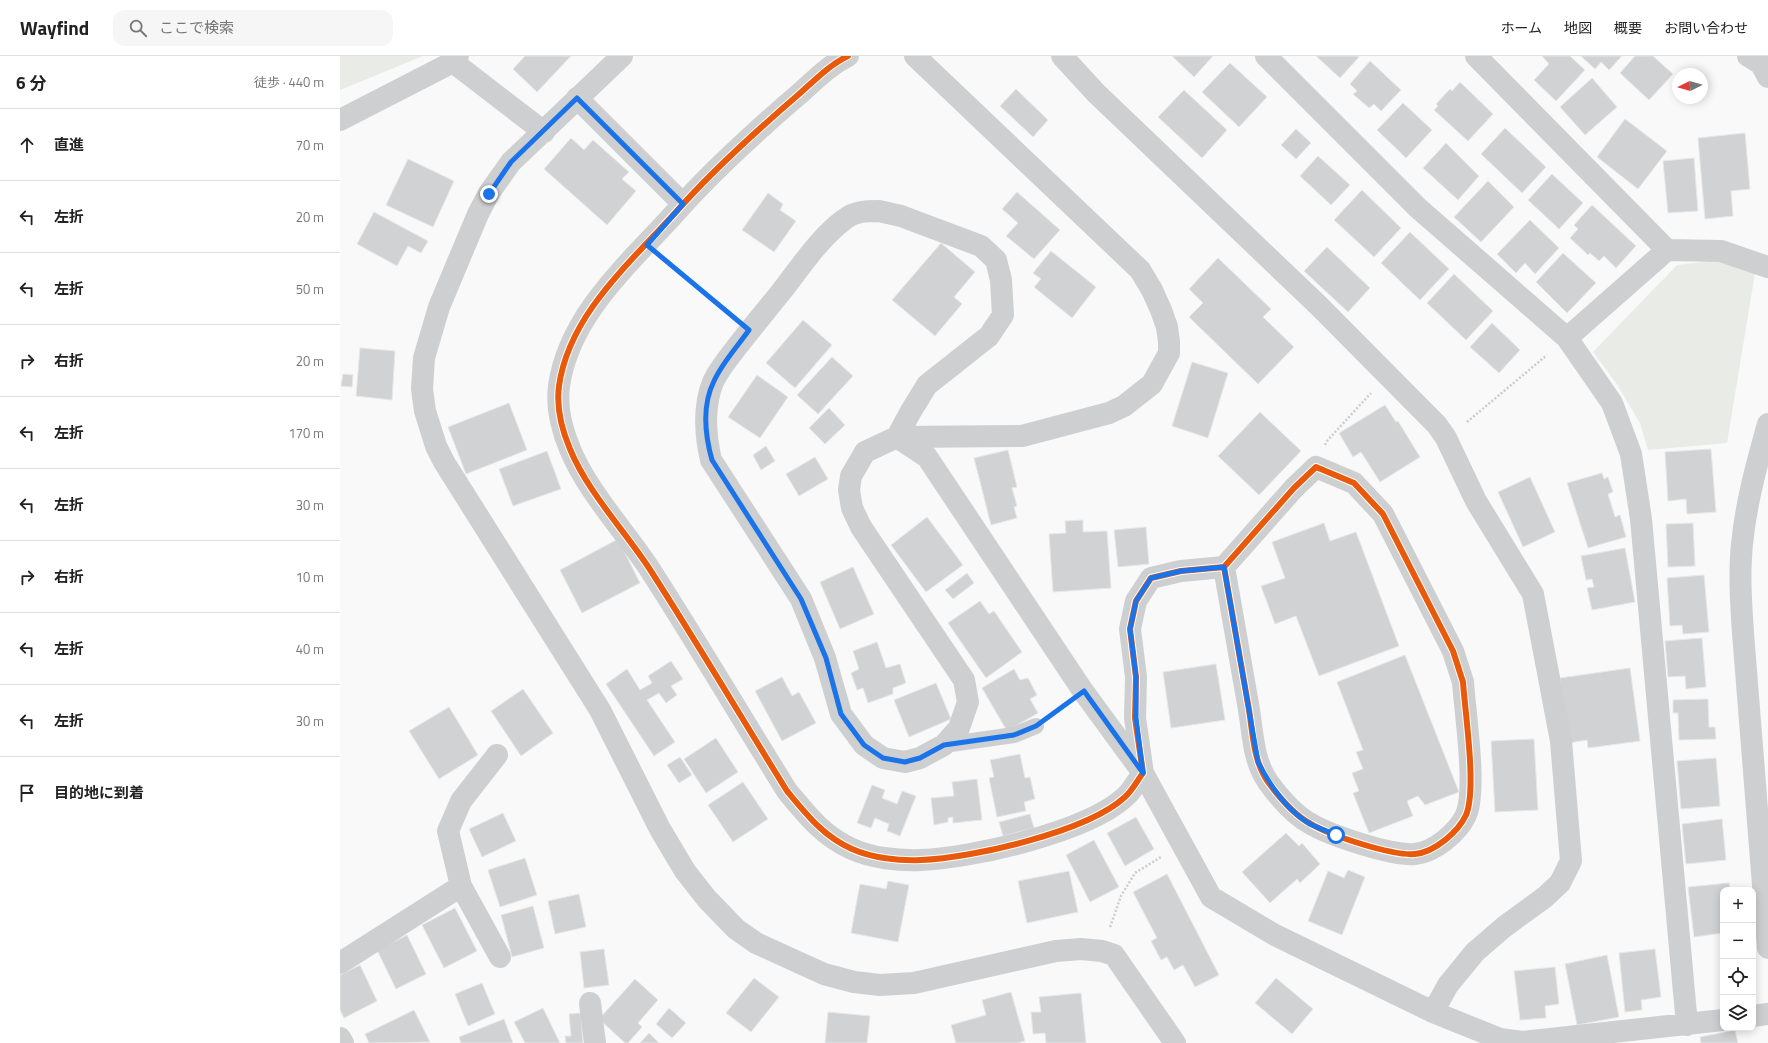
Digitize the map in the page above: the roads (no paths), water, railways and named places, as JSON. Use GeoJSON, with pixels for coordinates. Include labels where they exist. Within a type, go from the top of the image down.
{"type":"FeatureCollection","features":[{"type":"Feature","properties":{"kind":"street"},"geometry":{"type":"LineString","coordinates":[[622,56],[511,162],[489,194],[478,214],[438,307],[424,358],[422,373],[424,407],[428,424],[444,462],[600,710],[660,829],[685,871],[707,899],[736,929],[756,943],[824,974],[854,982],[880,985],[914,983],[1056,951],[1081,949],[1102,951],[1114,955],[1175,1043]]}},
{"type":"Feature","properties":{"kind":"street"},"geometry":{"type":"LineString","coordinates":[[848,56],[834,63],[768,121],[683,204],[598,299],[576,333],[565,361],[559,386],[558,401],[563,430],[570,451],[585,477],[648,567],[787,791],[815,824],[828,835],[852,849],[873,855],[919,860],[958,856],[1002,847],[1054,833],[1098,815],[1125,797],[1143,773],[1136,718],[1136,677],[1130,629],[1136,601],[1151,578],[1181,571],[1224,567],[1294,488],[1316,467],[1354,483],[1383,514],[1453,651],[1463,682],[1470,767],[1470,800],[1466,814],[1460,826],[1440,843],[1427,851],[1416,854],[1406,854],[1368,846],[1336,835],[1310,824],[1293,811],[1268,782],[1258,762],[1253,745],[1250,712],[1224,567]]}},
{"type":"Feature","properties":{"kind":"street"},"geometry":{"type":"LineString","coordinates":[[897,437],[927,385],[989,336],[1003,315],[1001,280],[996,260],[981,246],[902,216],[879,211],[857,212],[845,218],[825,238],[749,330],[716,377],[708,400],[705,421],[707,445],[712,460],[801,599],[826,658],[841,714],[864,745],[883,758],[905,762],[920,758],[944,745],[959,728],[968,702],[964,680],[861,527],[852,508],[848,490],[851,476],[866,452],[897,437],[1022,436],[1109,412],[1124,406],[1152,384],[1169,353],[1168,335],[1161,310],[1152,290],[1140,270],[915,56]]}},
{"type":"Feature","properties":{"kind":"street"},"geometry":{"type":"LineString","coordinates":[[1062,56],[1096,93],[1319,306],[1437,425],[1446,438],[1476,501],[1532,594],[1561,741],[1571,861],[1560,883],[1545,897],[1504,927],[1475,952],[1448,985],[1433,1012]]}},
{"type":"Feature","properties":{"kind":"street"},"geometry":{"type":"LineString","coordinates":[[1266,56],[1418,208],[1567,338],[1612,403],[1631,454],[1641,519],[1687,1025]]}},
{"type":"Feature","properties":{"kind":"street"},"geometry":{"type":"LineString","coordinates":[[1476,56],[1667,250]]}},
{"type":"Feature","properties":{"kind":"street"},"geometry":{"type":"LineString","coordinates":[[1748,56],[1762,64],[1768,76]]}},
{"type":"Feature","properties":{"kind":"street"},"geometry":{"type":"LineString","coordinates":[[340,120],[455,59],[544,132]]}},
{"type":"Feature","properties":{"kind":"street"},"geometry":{"type":"LineString","coordinates":[[577,98],[683,204]]}},
{"type":"Feature","properties":{"kind":"street"},"geometry":{"type":"LineString","coordinates":[[1567,338],[1667,250],[1721,251],[1768,267]]}},
{"type":"Feature","properties":{"kind":"street"},"geometry":{"type":"LineString","coordinates":[[1768,424],[1748,502],[1742,544],[1740,585],[1768,948]]}},
{"type":"Feature","properties":{"kind":"street"},"geometry":{"type":"LineString","coordinates":[[897,437],[927,457],[1084,691],[1143,773],[1211,896],[1275,935],[1433,1012],[1500,1039],[1522,1042],[1720,1020]]}},
{"type":"Feature","properties":{"kind":"street"},"geometry":{"type":"LineString","coordinates":[[497,755],[461,801],[448,831],[462,886],[500,957]]}},
{"type":"Feature","properties":{"kind":"street"},"geometry":{"type":"LineString","coordinates":[[340,963],[462,886]]}},
{"type":"Feature","properties":{"kind":"street"},"geometry":{"type":"LineString","coordinates":[[590,1004],[595,1043]]}},
{"type":"Feature","properties":{"kind":"street"},"geometry":{"type":"LineString","coordinates":[[1756,1016],[1768,1014]]}},
{"type":"Feature","properties":{"kind":"street"},"geometry":{"type":"LineString","coordinates":[[340,1038],[343,1043]]}},
{"type":"Feature","properties":{"kind":"lane"},"geometry":{"type":"LineString","coordinates":[[944,745],[1014,735],[1036,726]]}}]}
